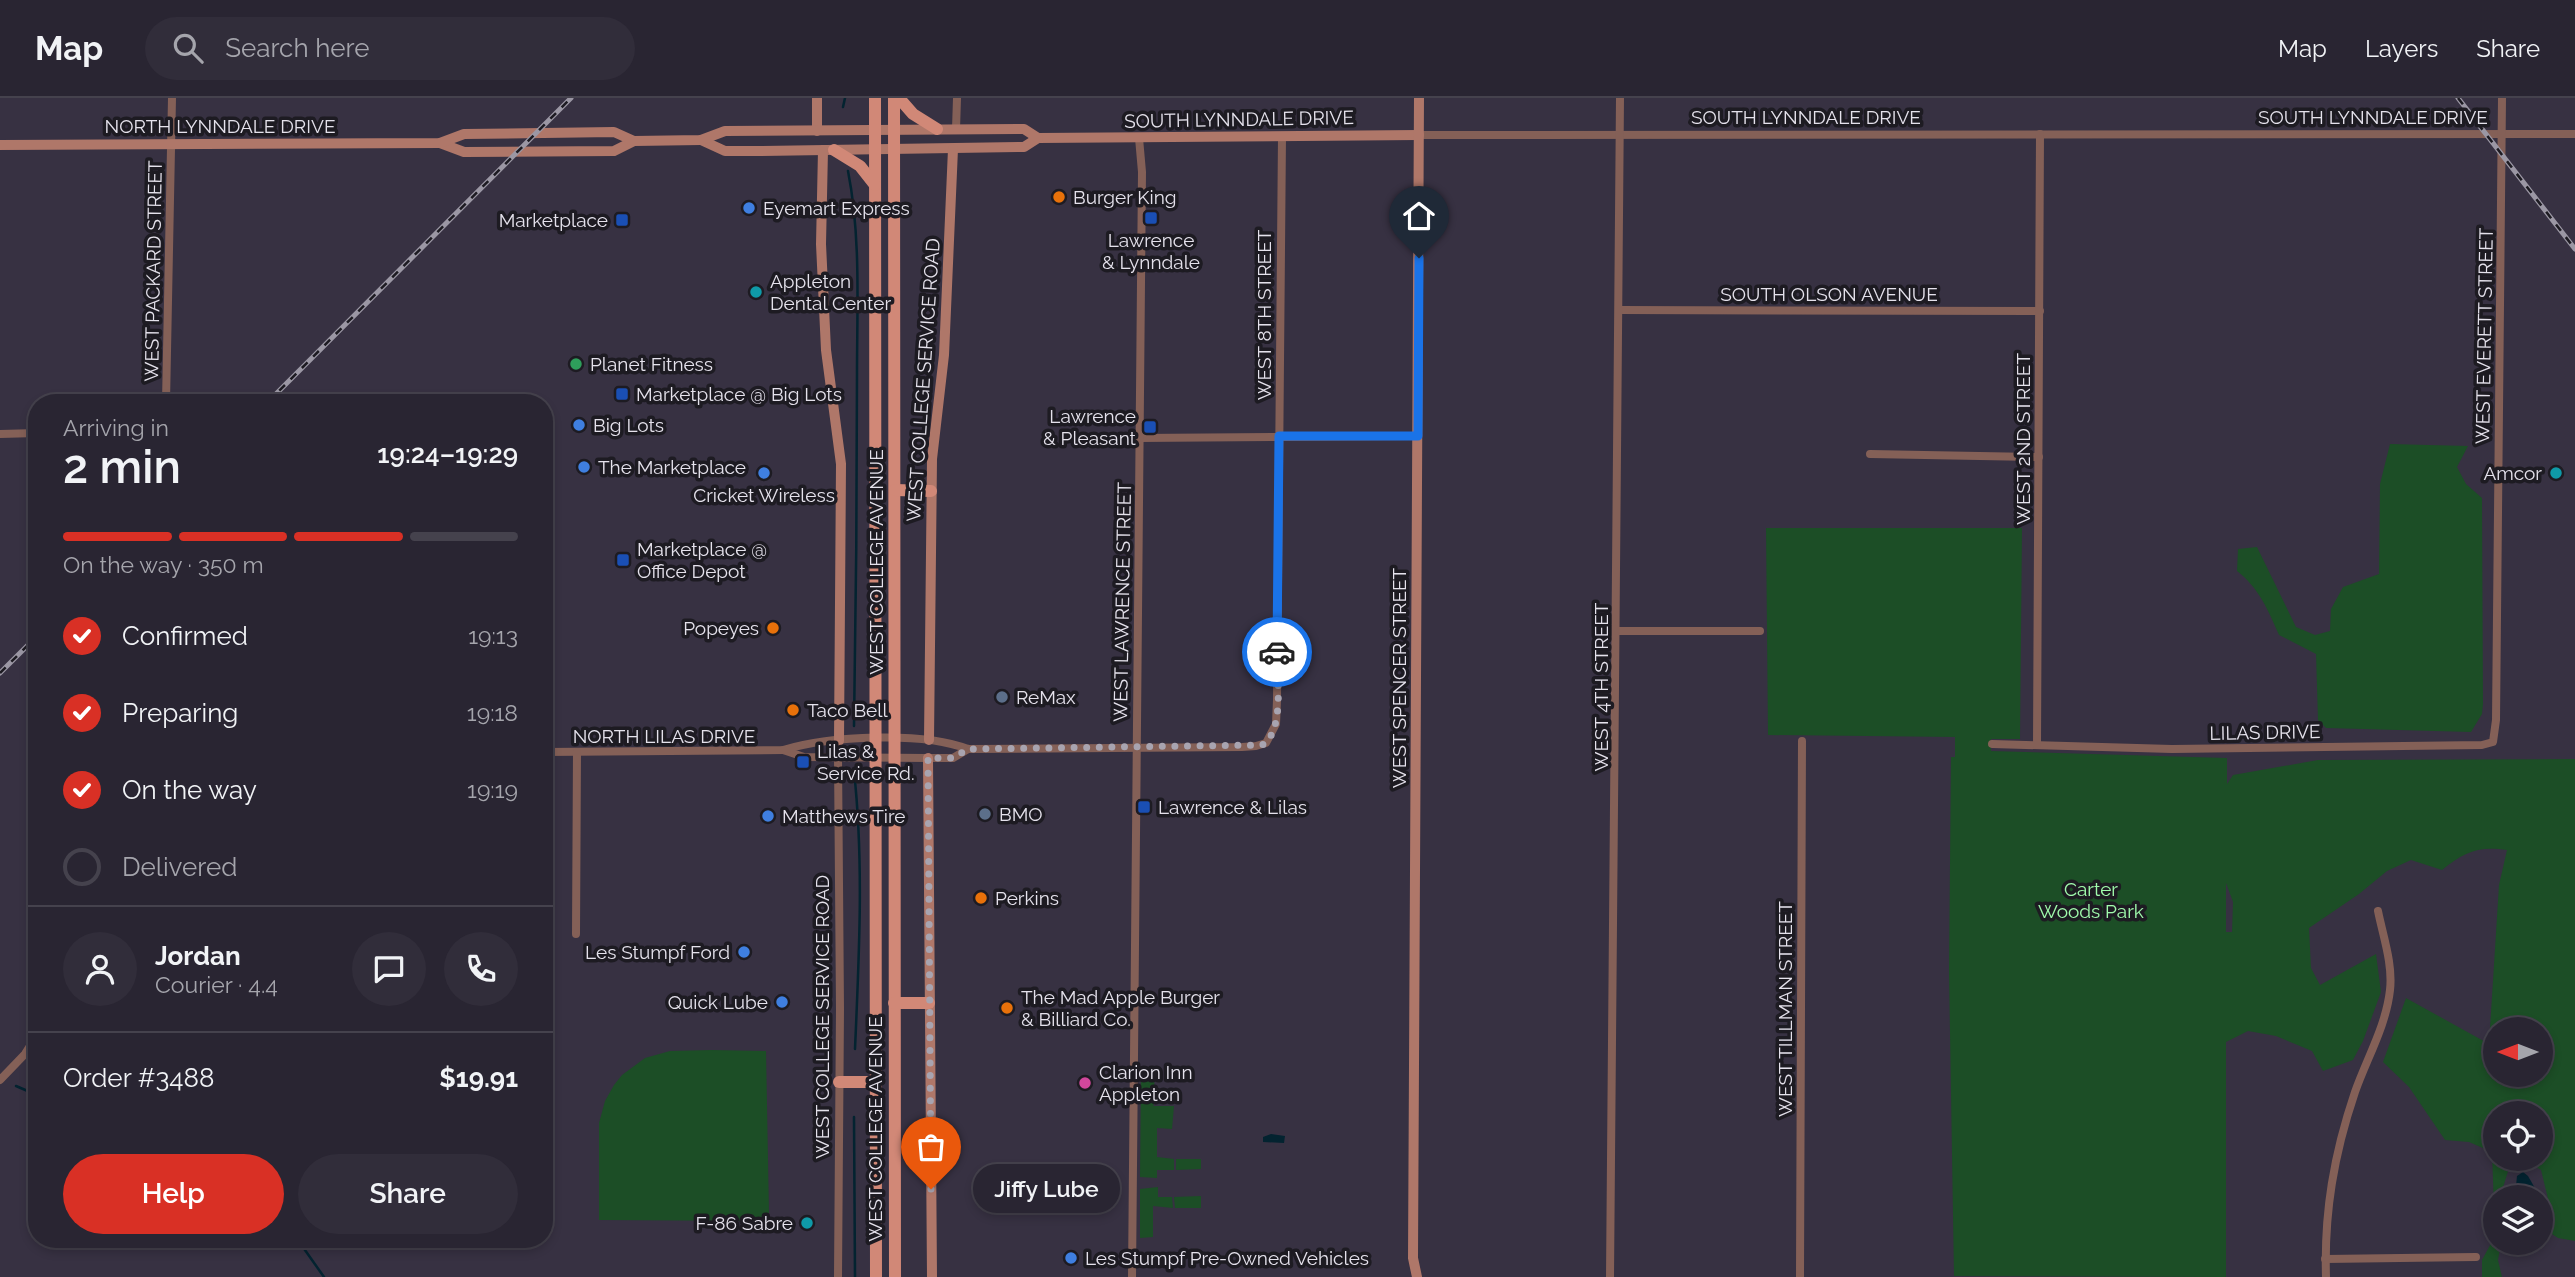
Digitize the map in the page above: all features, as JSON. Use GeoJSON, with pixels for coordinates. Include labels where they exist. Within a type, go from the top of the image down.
{"type":"FeatureCollection","features":[{"type":"Feature","properties":{"kind":"main road","name":"WEST COLLEGE AVENUE"},"geometry":{"type":"LineString","coordinates":[[875,98],[876,1277]]}},
{"type":"Feature","properties":{"kind":"main road","name":"WEST COLLEGE AVENUE"},"geometry":{"type":"LineString","coordinates":[[895,1277],[894,150],[897,98]]}},
{"type":"Feature","properties":{"kind":"main road"},"geometry":{"type":"LineString","coordinates":[[897,98],[913,114],[937,129]]}},
{"type":"Feature","properties":{"kind":"main road"},"geometry":{"type":"LineString","coordinates":[[829,150],[860,166],[875,186]]}},
{"type":"Feature","properties":{"kind":"main road"},"geometry":{"type":"LineString","coordinates":[[895,491],[931,491]]}},
{"type":"Feature","properties":{"kind":"main road"},"geometry":{"type":"LineString","coordinates":[[894,1003],[929,1003]]}},
{"type":"Feature","properties":{"kind":"main road"},"geometry":{"type":"LineString","coordinates":[[839,1082],[875,1082]]}},
{"type":"Feature","properties":{"kind":"street","name":"WEST PACKARD STREET"},"geometry":{"type":"LineString","coordinates":[[166,394],[172,98]]}},
{"type":"Feature","properties":{"kind":"street"},"geometry":{"type":"LineString","coordinates":[[817,98],[817,131]]}},
{"type":"Feature","properties":{"kind":"street"},"geometry":{"type":"LineString","coordinates":[[956,129],[957,98]]}},
{"type":"Feature","properties":{"kind":"street","name":"WEST SPENCER STREET"},"geometry":{"type":"LineString","coordinates":[[1417,1277],[1413,1258],[1419,98]]}},
{"type":"Feature","properties":{"kind":"street","name":"WEST 4TH STREET"},"geometry":{"type":"LineString","coordinates":[[1610,1277],[1620,98]]}},
{"type":"Feature","properties":{"kind":"street","name":"WEST EVERETT STREET"},"geometry":{"type":"LineString","coordinates":[[2493,742],[2496,732],[2502,98]]}},
{"type":"Feature","properties":{"kind":"street","name":"NORTH LYNNDALE DRIVE"},"geometry":{"type":"LineString","coordinates":[[0,145],[440,143],[464,134],[614,132],[634,141],[701,140],[725,131],[895,129]]}},
{"type":"Feature","properties":{"kind":"street","name":"SOUTH LYNNDALE DRIVE"},"geometry":{"type":"LineString","coordinates":[[895,129],[1024,129],[1038,138],[2575,134]]}},
{"type":"Feature","properties":{"kind":"street","name":"WEST 2ND STREET"},"geometry":{"type":"LineString","coordinates":[[2037,745],[2040,134]]}},
{"type":"Feature","properties":{"kind":"street","name":"WEST 8TH STREET"},"geometry":{"type":"LineString","coordinates":[[1136,747],[1256,746],[1266,743],[1276,724],[1282,136]]}},
{"type":"Feature","properties":{"kind":"street","name":"SOUTH LYNNDALE DRIVE"},"geometry":{"type":"LineString","coordinates":[[894,150],[1024,147],[1038,138]]}},
{"type":"Feature","properties":{"kind":"street","name":"WEST LAWRENCE STREET"},"geometry":{"type":"LineString","coordinates":[[1132,1277],[1142,172],[1139,138]]}},
{"type":"Feature","properties":{"kind":"street","name":"NORTH LYNNDALE DRIVE"},"geometry":{"type":"LineString","coordinates":[[701,140],[725,151],[894,150]]}},
{"type":"Feature","properties":{"kind":"street","name":"NORTH LYNNDALE DRIVE"},"geometry":{"type":"LineString","coordinates":[[440,143],[464,152],[614,151],[634,141]]}},
{"type":"Feature","properties":{"kind":"street","name":"WEST COLLEGE SERVICE ROAD"},"geometry":{"type":"LineString","coordinates":[[929,740],[933,438],[945,343],[953,149]]}},
{"type":"Feature","properties":{"kind":"street"},"geometry":{"type":"LineString","coordinates":[[829,150],[821,244],[826,349],[841,464],[839,741]]}},
{"type":"Feature","properties":{"kind":"street","name":"SOUTH OLSON AVENUE"},"geometry":{"type":"LineString","coordinates":[[1619,310],[2040,311]]}},
{"type":"Feature","properties":{"kind":"street"},"geometry":{"type":"LineString","coordinates":[[0,434],[28,433]]}},
{"type":"Feature","properties":{"kind":"street"},"geometry":{"type":"LineString","coordinates":[[1139,438],[1418,436]]}},
{"type":"Feature","properties":{"kind":"street"},"geometry":{"type":"LineString","coordinates":[[1870,454],[2039,457]]}},
{"type":"Feature","properties":{"kind":"street"},"geometry":{"type":"LineString","coordinates":[[1617,631],[1760,631]]}},
{"type":"Feature","properties":{"kind":"street","name":"NORTH LILAS DRIVE"},"geometry":{"type":"LineString","coordinates":[[553,752],[783,750],[803,744],[876,739],[929,740],[952,743],[968,749]]}},
{"type":"Feature","properties":{"kind":"street","name":"WEST TILLMAN STREET"},"geometry":{"type":"LineString","coordinates":[[1800,1277],[1802,741]]}},
{"type":"Feature","properties":{"kind":"street","name":"LILAS DRIVE"},"geometry":{"type":"LineString","coordinates":[[1992,744],[2172,749],[2482,745],[2493,742]]}},
{"type":"Feature","properties":{"kind":"street"},"geometry":{"type":"LineString","coordinates":[[968,749],[1136,747]]}},
{"type":"Feature","properties":{"kind":"street","name":"NORTH LILAS DRIVE"},"geometry":{"type":"LineString","coordinates":[[783,750],[804,757],[953,758],[968,749]]}},
{"type":"Feature","properties":{"kind":"street"},"geometry":{"type":"LineString","coordinates":[[576,934],[577,752]]}},
{"type":"Feature","properties":{"kind":"street","name":"WEST COLLEGE SERVICE ROAD"},"geometry":{"type":"LineString","coordinates":[[838,757],[838,1277]]}},
{"type":"Feature","properties":{"kind":"street"},"geometry":{"type":"LineString","coordinates":[[928,758],[932,1277]]}},
{"type":"Feature","properties":{"kind":"street"},"geometry":{"type":"LineString","coordinates":[[2326,1277],[2327,1208],[2334,1169],[2347,1117],[2378,1037],[2390,990],[2390,968],[2378,911]]}},
{"type":"Feature","properties":{"kind":"street"},"geometry":{"type":"LineString","coordinates":[[0,1080],[28,1049]]}},
{"type":"Feature","properties":{"kind":"street"},"geometry":{"type":"LineString","coordinates":[[2325,1259],[2476,1257]]}},
{"type":"Feature","properties":{"kind":"street","name":"WEST SPENCER STREET"},"geometry":{"type":"LineString","coordinates":[[1407,1277],[1413,1258]]}},
{"type":"Feature","properties":{"kind":"green space"},"geometry":{"type":"Polygon","coordinates":[[[2390,444],[2468,446],[2457,467],[2466,484],[2482,498],[2483,704],[2482,714],[2471,732],[2326,728],[2318,720],[2316,654],[2279,635],[2257,592],[2237,571],[2238,549],[2257,547],[2296,627],[2315,635],[2330,631],[2331,609],[2343,587],[2379,574],[2380,484],[2390,444]]]}},
{"type":"Feature","properties":{"kind":"green space","name":"Carter Woods Park"},"geometry":{"type":"Polygon","coordinates":[[[1766,528],[2022,528],[2020,739],[1991,739],[1991,751],[2227,758],[2227,784],[2233,775],[2318,760],[2575,759],[2575,1241],[2553,1235],[2553,1185],[2545,1185],[2541,1171],[2553,1171],[2553,1101],[2483,1101],[2483,1148],[2469,1142],[2445,1140],[2409,1087],[2383,1062],[2406,998],[2483,1041],[2483,1087],[2553,1087],[2553,1017],[2491,1017],[2499,885],[2507,850],[2487,849],[2465,855],[2442,870],[2411,860],[2387,871],[2309,928],[2311,968],[2320,985],[2376,954],[2381,992],[2353,1060],[2323,1071],[2312,1051],[2276,1036],[2248,1031],[2226,1042],[2226,1277],[1954,1276],[1949,971],[1951,757],[1955,757],[1955,737],[1768,735],[1766,528]],[[2226,883],[2226,932],[2232,932],[2233,902],[2226,883]]]}},
{"type":"Feature","properties":{"kind":"green space"},"geometry":{"type":"Polygon","coordinates":[[[670,1051],[766,1051],[769,1213],[760,1221],[599,1220],[599,1123],[605,1101],[614,1085],[622,1075],[645,1058],[670,1051]]]}},
{"type":"Feature","properties":{"kind":"green space"},"geometry":{"type":"Polygon","coordinates":[[[1141,1075],[1154,1075],[1153,1106],[1174,1106],[1172,1129],[1157,1128],[1157,1157],[1174,1159],[1174,1170],[1157,1170],[1157,1178],[1140,1177],[1141,1075]]]}},
{"type":"Feature","properties":{"kind":"green space"},"geometry":{"type":"Polygon","coordinates":[[[1176,1159],[1201,1159],[1201,1169],[1176,1170],[1176,1159]]]}},
{"type":"Feature","properties":{"kind":"green space","name":"Carter Woods Park"},"geometry":{"type":"Polygon","coordinates":[[[2493,1171],[2508,1171],[2504,1185],[2493,1185],[2493,1171]]]}},
{"type":"Feature","properties":{"kind":"green space"},"geometry":{"type":"Polygon","coordinates":[[[1158,1187],[1158,1197],[1172,1197],[1173,1208],[1153,1206],[1153,1237],[1140,1238],[1140,1189],[1158,1187]]]}},
{"type":"Feature","properties":{"kind":"green space"},"geometry":{"type":"Polygon","coordinates":[[[1201,1196],[1201,1208],[1175,1208],[1174,1197],[1201,1196]]]}},
{"type":"Feature","properties":{"kind":"green space","name":"Carter Woods Park"},"geometry":{"type":"Polygon","coordinates":[[[2485,1255],[2499,1255],[2502,1277],[2482,1277],[2485,1255]]]}},
{"type":"Feature","properties":{"kind":"water"},"geometry":{"type":"Polygon","coordinates":[[[1271,1134],[1285,1136],[1284,1143],[1263,1142],[1263,1137],[1271,1134]]]}},
{"type":"Feature","properties":{"kind":"water"},"geometry":{"type":"Polygon","coordinates":[[[2523,1172],[2533,1185],[2516,1185],[2517,1176],[2523,1172]]]}},
{"type":"Feature","properties":{"kind":"waterway"},"geometry":{"type":"LineString","coordinates":[[843,107],[845,98]]}},
{"type":"Feature","properties":{"kind":"waterway"},"geometry":{"type":"LineString","coordinates":[[848,171],[855,221],[857,272],[854,726]]}},
{"type":"Feature","properties":{"kind":"waterway"},"geometry":{"type":"LineString","coordinates":[[854,771],[860,875],[855,1049]]}},
{"type":"Feature","properties":{"kind":"waterway"},"geometry":{"type":"LineString","coordinates":[[16,1086],[28,1091]]}},
{"type":"Feature","properties":{"kind":"waterway"},"geometry":{"type":"LineString","coordinates":[[854,1117],[855,1277]]}},
{"type":"Feature","properties":{"kind":"waterway"},"geometry":{"type":"LineString","coordinates":[[304,1248],[324,1277]]}},
{"type":"Feature","properties":{"kind":"railway"},"geometry":{"type":"LineString","coordinates":[[276,394],[571,98]]}},
{"type":"Feature","properties":{"kind":"railway"},"geometry":{"type":"LineString","coordinates":[[2458,98],[2575,249]]}},
{"type":"Feature","properties":{"kind":"railway"},"geometry":{"type":"LineString","coordinates":[[0,673],[28,645]]}},
{"type":"Feature","properties":{"kind":"way so far"},"geometry":{"type":"LineString","coordinates":[[931,1189],[928,758],[953,758],[968,749],[1262,745],[1269,741],[1276,724],[1277,652]]}},
{"type":"Feature","properties":{"kind":"place","name":"Burger King"},"geometry":{"type":"Point","coordinates":[1059,197]}},
{"type":"Feature","properties":{"kind":"place","name":"Eyemart Express"},"geometry":{"type":"Point","coordinates":[749,208]}},
{"type":"Feature","properties":{"kind":"place","name":"Lawrence & Lynndale"},"geometry":{"type":"Point","coordinates":[1151,218]}},
{"type":"Feature","properties":{"kind":"place","name":"Marketplace"},"geometry":{"type":"Point","coordinates":[622,220]}},
{"type":"Feature","properties":{"kind":"place","name":"Appleton Dental Center"},"geometry":{"type":"Point","coordinates":[756,292]}},
{"type":"Feature","properties":{"kind":"place","name":"Planet Fitness"},"geometry":{"type":"Point","coordinates":[576,364]}},
{"type":"Feature","properties":{"kind":"place","name":"Marketplace @ Big Lots"},"geometry":{"type":"Point","coordinates":[622,394]}},
{"type":"Feature","properties":{"kind":"place","name":"Big Lots"},"geometry":{"type":"Point","coordinates":[579,425]}},
{"type":"Feature","properties":{"kind":"place","name":"Lawrence & Pleasant"},"geometry":{"type":"Point","coordinates":[1150,427]}},
{"type":"Feature","properties":{"kind":"place","name":"The Marketplace"},"geometry":{"type":"Point","coordinates":[584,467]}},
{"type":"Feature","properties":{"kind":"place","name":"Cricket Wireless"},"geometry":{"type":"Point","coordinates":[764,473]}},
{"type":"Feature","properties":{"kind":"place","name":"Amcor"},"geometry":{"type":"Point","coordinates":[2556,473]}},
{"type":"Feature","properties":{"kind":"place","name":"Marketplace @ Office Depot"},"geometry":{"type":"Point","coordinates":[623,560]}},
{"type":"Feature","properties":{"kind":"place","name":"Popeyes"},"geometry":{"type":"Point","coordinates":[773,628]}},
{"type":"Feature","properties":{"kind":"place","name":"ReMax"},"geometry":{"type":"Point","coordinates":[1002,697]}},
{"type":"Feature","properties":{"kind":"place","name":"Taco Bell"},"geometry":{"type":"Point","coordinates":[793,710]}},
{"type":"Feature","properties":{"kind":"place","name":"Lilas & Service Rd."},"geometry":{"type":"Point","coordinates":[803,762]}},
{"type":"Feature","properties":{"kind":"place","name":"Lawrence & Lilas"},"geometry":{"type":"Point","coordinates":[1144,807]}},
{"type":"Feature","properties":{"kind":"place","name":"BMO"},"geometry":{"type":"Point","coordinates":[985,814]}},
{"type":"Feature","properties":{"kind":"place","name":"Matthews Tire"},"geometry":{"type":"Point","coordinates":[768,816]}},
{"type":"Feature","properties":{"kind":"place","name":"Perkins"},"geometry":{"type":"Point","coordinates":[981,898]}},
{"type":"Feature","properties":{"kind":"place","name":"Les Stumpf Ford"},"geometry":{"type":"Point","coordinates":[744,952]}},
{"type":"Feature","properties":{"kind":"place","name":"Quick Lube"},"geometry":{"type":"Point","coordinates":[782,1002]}},
{"type":"Feature","properties":{"kind":"place","name":"The Mad Apple Burger & Billiard Co."},"geometry":{"type":"Point","coordinates":[1007,1008]}},
{"type":"Feature","properties":{"kind":"place","name":"Clarion Inn Appleton"},"geometry":{"type":"Point","coordinates":[1085,1083]}},
{"type":"Feature","properties":{"kind":"place","name":"Jiffy Lube"},"geometry":{"type":"Point","coordinates":[931,1189]}},
{"type":"Feature","properties":{"kind":"place","name":"F-86 Sabre"},"geometry":{"type":"Point","coordinates":[807,1223]}},
{"type":"Feature","properties":{"kind":"place","name":"Les Stumpf Pre-Owned Vehicles"},"geometry":{"type":"Point","coordinates":[1071,1258]}},
{"type":"Feature","properties":{"kind":"route"},"geometry":{"type":"LineString","coordinates":[[1277,652],[1279,436],[1418,436],[1419,258]]}}]}
